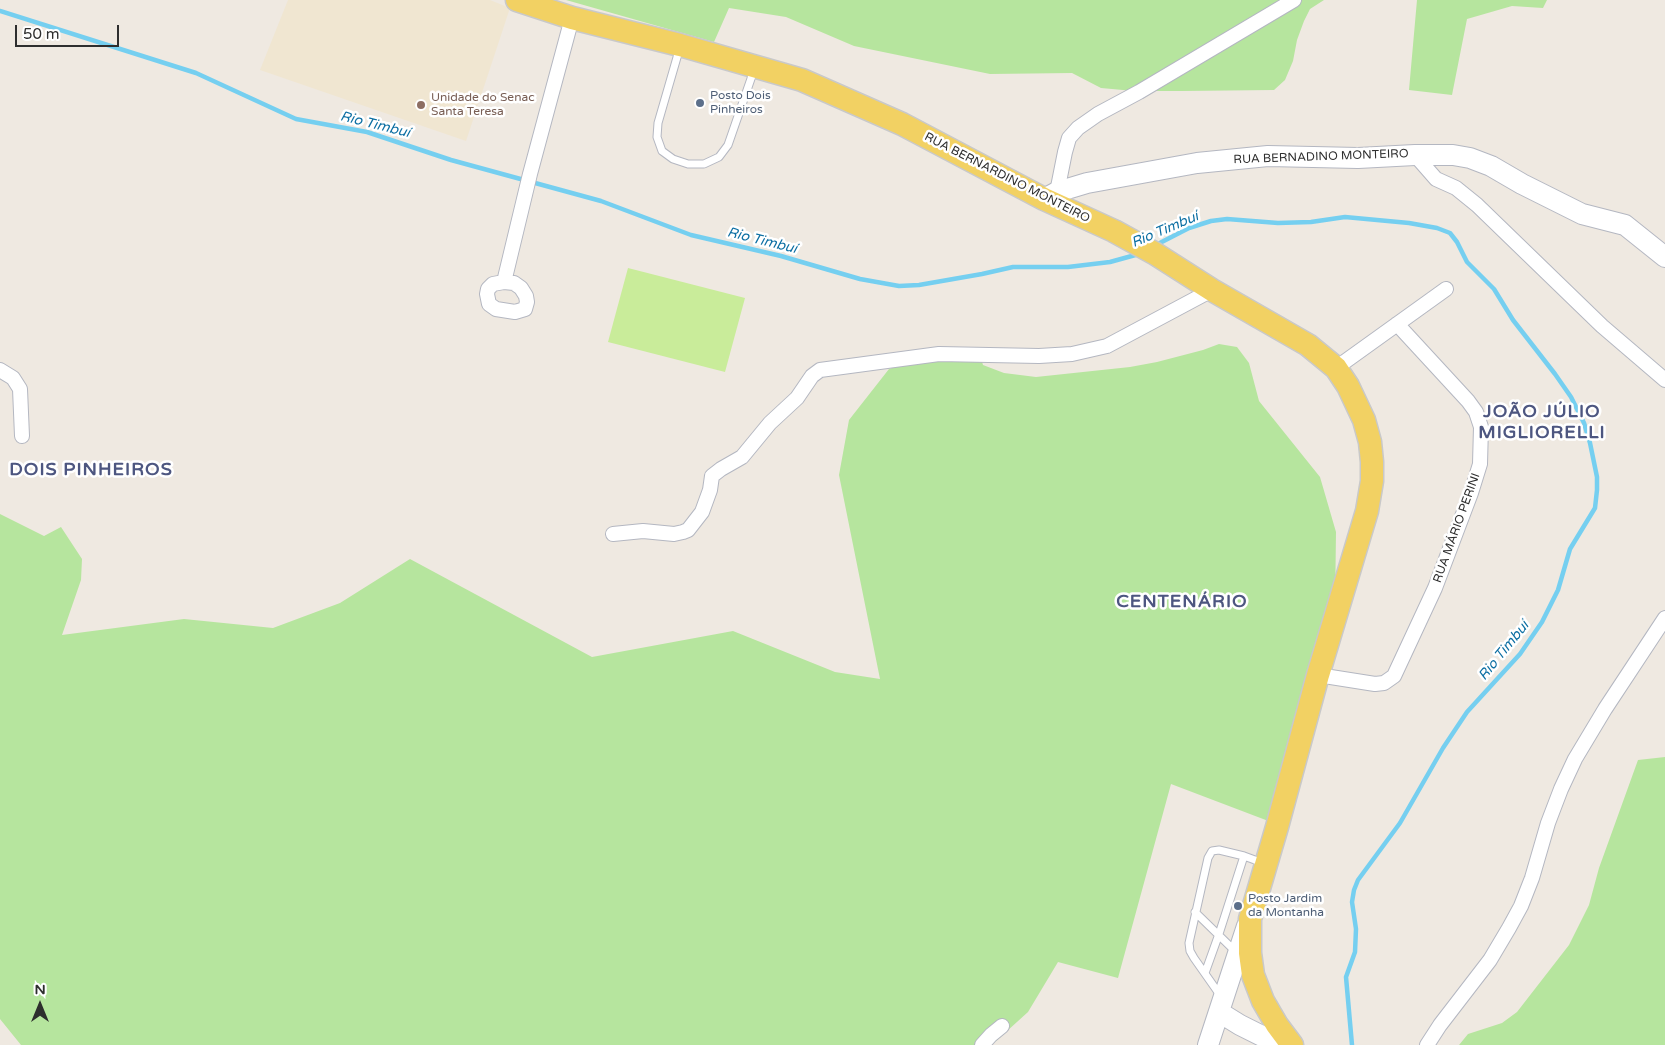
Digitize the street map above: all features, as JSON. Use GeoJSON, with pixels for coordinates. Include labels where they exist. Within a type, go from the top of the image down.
{"type":"FeatureCollection","features":[{"type":"Feature","properties":{"kind":"main road","name":"RUA BERNARDINO MONTEIRO"},"geometry":{"type":"LineString","coordinates":[[517,0],[572,18],[680,45],[802,80],[902,124],[1050,195],[1154,253],[1212,290],[1308,345],[1336,368],[1348,386],[1364,420],[1370,442],[1372,481],[1367,511],[1318,675],[1250,919],[1250,952],[1253,975],[1263,1001],[1277,1025],[1292,1045]]}},
{"type":"Feature","properties":{"kind":"street"},"geometry":{"type":"LineString","coordinates":[[1050,195],[1067,145],[1078,128],[1098,114],[1139,92],[1294,0]]}},
{"type":"Feature","properties":{"kind":"street"},"geometry":{"type":"LineString","coordinates":[[504,282],[530,174],[572,18]]}},
{"type":"Feature","properties":{"kind":"street"},"geometry":{"type":"LineString","coordinates":[[1415,154],[1470,158],[1491,166],[1577,212],[1625,225],[1665,257]]}},
{"type":"Feature","properties":{"kind":"street","name":"RUA BERNADINO MONTEIRO"},"geometry":{"type":"LineString","coordinates":[[1050,195],[1087,183],[1197,162],[1268,156],[1358,158],[1415,154],[1436,179],[1456,188],[1477,205],[1602,326],[1665,380]]}},
{"type":"Feature","properties":{"kind":"street"},"geometry":{"type":"LineString","coordinates":[[1336,368],[1446,289]]}},
{"type":"Feature","properties":{"kind":"street"},"geometry":{"type":"LineString","coordinates":[[613,534],[643,531],[674,534],[688,530],[702,512],[714,474],[742,457],[770,423],[797,398],[812,376],[820,370],[939,354],[1039,356],[1072,354],[1107,346],[1212,290]]}},
{"type":"Feature","properties":{"kind":"street","name":"RUA MÁRIO PERINI"},"geometry":{"type":"LineString","coordinates":[[1318,675],[1375,684],[1384,683],[1394,676],[1435,588],[1480,464],[1481,427],[1476,412],[1397,324]]}},
{"type":"Feature","properties":{"kind":"street"},"geometry":{"type":"LineString","coordinates":[[0,370],[13,378],[20,389],[22,436]]}},
{"type":"Feature","properties":{"kind":"street"},"geometry":{"type":"LineString","coordinates":[[1427,1045],[1490,960],[1509,928],[1521,906],[1532,878],[1548,823],[1575,759],[1605,709],[1665,618]]}},
{"type":"Feature","properties":{"kind":"street"},"geometry":{"type":"LineString","coordinates":[[1208,1045],[1250,919]]}},
{"type":"Feature","properties":{"kind":"street"},"geometry":{"type":"LineString","coordinates":[[1221,1006],[1240,1025],[1280,1045]]}},
{"type":"Feature","properties":{"kind":"street"},"geometry":{"type":"LineString","coordinates":[[982,1045],[1002,1026]]}},
{"type":"Feature","properties":{"kind":"lane"},"geometry":{"type":"LineString","coordinates":[[680,45],[658,123],[657,137],[662,151],[673,159],[688,164],[704,164],[719,157],[728,145],[756,67]]}},
{"type":"Feature","properties":{"kind":"lane"},"geometry":{"type":"LineString","coordinates":[[1221,1006],[1205,973],[1190,951],[1189,943],[1208,858],[1212,851],[1219,850],[1266,864]]}},
{"type":"Feature","properties":{"kind":"lane"},"geometry":{"type":"LineString","coordinates":[[1205,973],[1244,856]]}},
{"type":"Feature","properties":{"kind":"lane"},"geometry":{"type":"LineString","coordinates":[[1196,912],[1238,954]]}},
{"type":"Feature","properties":{"kind":"shaded area","name":"Unidade do Senac Santa Teresa"},"geometry":{"type":"Polygon","coordinates":[[[288,0],[490,0],[510,8],[466,141],[260,70],[288,0]]]}},
{"type":"Feature","properties":{"kind":"green space"},"geometry":{"type":"Polygon","coordinates":[[[566,0],[1324,0],[1310,9],[1297,40],[1293,61],[1285,80],[1274,90],[1134,91],[1101,88],[1072,73],[990,74],[854,46],[786,17],[729,8],[714,42],[566,0]]]}},
{"type":"Feature","properties":{"kind":"green space"},"geometry":{"type":"Polygon","coordinates":[[[1417,0],[1547,0],[1543,8],[1512,6],[1467,19],[1452,95],[1409,90],[1417,0]]]}},
{"type":"Feature","properties":{"kind":"green space"},"geometry":{"type":"Polygon","coordinates":[[[628,268],[745,298],[725,372],[608,342],[628,268]]]}},
{"type":"Feature","properties":{"kind":"green space"},"geometry":{"type":"Polygon","coordinates":[[[1219,344],[1237,347],[1249,363],[1259,401],[1320,477],[1336,532],[1335,607],[1271,822],[1171,784],[1118,978],[1058,962],[1028,1012],[996,1041],[987,1045],[21,1045],[0,1019],[0,514],[44,536],[61,527],[82,559],[81,580],[62,635],[184,619],[273,628],[340,603],[410,559],[592,657],[733,631],[835,672],[880,679],[839,475],[849,420],[889,369],[930,355],[979,352],[983,365],[1004,373],[1036,377],[1130,367],[1157,362],[1219,344]]]}},
{"type":"Feature","properties":{"kind":"green space"},"geometry":{"type":"Polygon","coordinates":[[[1665,757],[1665,1045],[1459,1045],[1468,1034],[1502,1023],[1517,1012],[1569,945],[1589,905],[1599,868],[1638,760],[1665,757]]]}},
{"type":"Feature","properties":{"kind":"waterway","name":"Rio Timbuí"},"geometry":{"type":"LineString","coordinates":[[0,11],[196,73],[296,119],[367,132],[451,160],[601,201],[691,235],[781,256],[860,279],[899,286],[919,285],[1013,267],[1068,267],[1110,262],[1139,254]]}},
{"type":"Feature","properties":{"kind":"waterway","name":"Rio Timbuí"},"geometry":{"type":"LineString","coordinates":[[1154,246],[1189,228],[1211,221],[1227,219],[1278,223],[1311,222],[1345,217],[1409,223],[1437,228],[1450,233],[1467,262],[1494,289],[1513,320],[1571,397],[1584,423],[1590,443],[1597,477],[1595,508],[1570,549],[1558,590],[1542,622],[1520,654],[1467,712],[1443,748],[1400,823],[1358,880],[1354,890],[1352,902],[1356,929],[1355,952],[1346,977],[1352,1045]]}},
{"type":"Feature","properties":{"kind":"place","name":"Posto Dois Pinheiros"},"geometry":{"type":"Point","coordinates":[700,103]}},
{"type":"Feature","properties":{"kind":"place","name":"Unidade do Senac Santa Teresa"},"geometry":{"type":"Point","coordinates":[421,105]}},
{"type":"Feature","properties":{"kind":"place","name":"Posto Jardim da Montanha"},"geometry":{"type":"Point","coordinates":[1238,906]}},
{"type":"Feature","properties":{"kind":"district","name":"JOÃO JÚLIO MIGLIORELLI"},"geometry":{"type":"Point","coordinates":[1542,422]}},
{"type":"Feature","properties":{"kind":"district","name":"DOIS PINHEIROS"},"geometry":{"type":"Point","coordinates":[91,470]}},
{"type":"Feature","properties":{"kind":"district","name":"CENTENÁRIO"},"geometry":{"type":"Point","coordinates":[1182,602]}}]}
